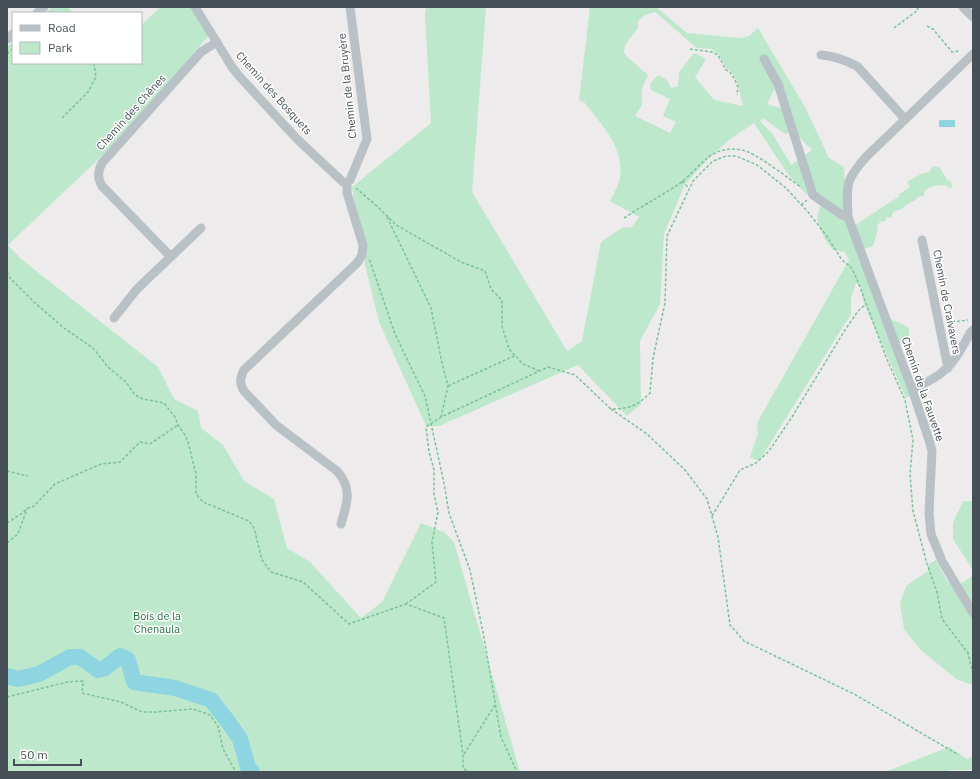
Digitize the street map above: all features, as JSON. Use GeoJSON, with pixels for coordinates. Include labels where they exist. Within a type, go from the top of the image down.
{"type":"FeatureCollection","features":[{"type":"Feature","properties":{"kind":"street","name":"Chemin des Bosquets"},"geometry":{"type":"LineString","coordinates":[[195,7],[232,67],[298,139],[343,182],[347,183]]}},
{"type":"Feature","properties":{"kind":"street","name":"Chemin de la Bruyère"},"geometry":{"type":"LineString","coordinates":[[347,183],[350,180],[367,139],[350,7]]}},
{"type":"Feature","properties":{"kind":"street"},"geometry":{"type":"LineString","coordinates":[[963,7],[973,17]]}},
{"type":"Feature","properties":{"kind":"street","name":"Chemin des Chênes"},"geometry":{"type":"LineString","coordinates":[[171,257],[102,186],[99,180],[99,169],[102,163],[201,52],[217,42]]}},
{"type":"Feature","properties":{"kind":"street","name":"Chemin de la Fauvette"},"geometry":{"type":"LineString","coordinates":[[973,54],[866,156],[853,171],[847,188],[848,217],[912,389],[932,451],[929,513],[931,534],[942,561],[973,613]]}},
{"type":"Feature","properties":{"kind":"street"},"geometry":{"type":"LineString","coordinates":[[821,55],[833,56],[848,61],[856,66],[905,119]]}},
{"type":"Feature","properties":{"kind":"street"},"geometry":{"type":"LineString","coordinates":[[764,59],[778,84],[813,195],[842,215],[848,217]]}},
{"type":"Feature","properties":{"kind":"street"},"geometry":{"type":"LineString","coordinates":[[341,524],[348,500],[347,488],[341,476],[337,471],[276,425],[244,391],[240,381],[244,370],[357,263],[362,256],[363,245],[347,193],[347,183]]}},
{"type":"Feature","properties":{"kind":"street"},"geometry":{"type":"LineString","coordinates":[[114,318],[137,289],[201,228]]}},
{"type":"Feature","properties":{"kind":"street","name":"Chemin de Craivavers"},"geometry":{"type":"LineString","coordinates":[[922,240],[948,368]]}},
{"type":"Feature","properties":{"kind":"street","name":"Chemin de Craivavers"},"geometry":{"type":"LineString","coordinates":[[912,389],[928,382],[948,368],[957,358],[973,330]]}},
{"type":"Feature","properties":{"kind":"path"},"geometry":{"type":"LineString","coordinates":[[894,28],[918,10],[917,7]]}},
{"type":"Feature","properties":{"kind":"path"},"geometry":{"type":"LineString","coordinates":[[927,26],[933,29],[952,52],[960,51]]}},
{"type":"Feature","properties":{"kind":"path"},"geometry":{"type":"LineString","coordinates":[[690,48],[712,52],[718,55],[726,70],[730,72],[735,80],[738,87],[737,95]]}},
{"type":"Feature","properties":{"kind":"path"},"geometry":{"type":"LineString","coordinates":[[62,118],[88,92],[96,77],[94,64]]}},
{"type":"Feature","properties":{"kind":"path"},"geometry":{"type":"LineString","coordinates":[[624,218],[682,181],[705,158],[725,149],[744,150],[757,157],[800,187]]}},
{"type":"Feature","properties":{"kind":"path"},"geometry":{"type":"LineString","coordinates":[[611,409],[626,409],[643,400],[650,393],[653,358],[665,303],[666,236],[693,181],[713,161],[726,156],[736,156],[757,164],[786,188],[826,235],[842,260],[851,267],[886,357],[905,400],[913,440],[910,474],[913,511],[927,564],[937,592],[942,619],[968,653],[973,673]]}},
{"type":"Feature","properties":{"kind":"path"},"geometry":{"type":"LineString","coordinates":[[682,181],[690,188]]}},
{"type":"Feature","properties":{"kind":"path"},"geometry":{"type":"LineString","coordinates":[[347,183],[359,189],[396,225],[461,262],[485,271],[491,289],[502,300],[502,326],[509,349],[523,364],[540,371]]}},
{"type":"Feature","properties":{"kind":"path"},"geometry":{"type":"LineString","coordinates":[[387,216],[430,308],[448,386],[441,417]]}},
{"type":"Feature","properties":{"kind":"path"},"geometry":{"type":"LineString","coordinates":[[362,256],[370,261],[395,334],[425,396],[444,482],[449,513],[470,570],[483,632],[501,737],[517,772]]}},
{"type":"Feature","properties":{"kind":"path"},"geometry":{"type":"LineString","coordinates":[[7,272],[10,278],[52,318],[93,348],[108,367],[126,382],[135,395],[143,399],[164,403],[175,417],[188,442],[196,474],[196,494],[203,502],[249,521],[254,528],[262,560],[271,572],[303,582],[349,624],[406,604],[436,582],[432,542],[438,512],[434,494],[434,470],[429,452],[426,427],[441,417],[548,367],[575,375],[611,409],[647,434],[684,470],[707,499],[718,537],[730,624],[744,641],[854,694],[959,755]]}},
{"type":"Feature","properties":{"kind":"path"},"geometry":{"type":"LineString","coordinates":[[712,516],[740,470],[756,463],[769,451],[845,330],[858,311],[866,304]]}},
{"type":"Feature","properties":{"kind":"path"},"geometry":{"type":"LineString","coordinates":[[939,324],[968,320]]}},
{"type":"Feature","properties":{"kind":"path"},"geometry":{"type":"LineString","coordinates":[[448,386],[515,355]]}},
{"type":"Feature","properties":{"kind":"path"},"geometry":{"type":"LineString","coordinates":[[7,523],[28,508],[34,506],[55,484],[101,464],[120,462],[140,442],[150,444],[178,425]]}},
{"type":"Feature","properties":{"kind":"path"},"geometry":{"type":"LineString","coordinates":[[7,471],[28,476]]}},
{"type":"Feature","properties":{"kind":"path"},"geometry":{"type":"LineString","coordinates":[[7,543],[18,534],[28,508]]}},
{"type":"Feature","properties":{"kind":"path"},"geometry":{"type":"LineString","coordinates":[[406,604],[444,618],[463,755],[463,768],[468,772]]}},
{"type":"Feature","properties":{"kind":"path"},"geometry":{"type":"LineString","coordinates":[[7,697],[67,682],[83,681],[82,693],[121,702],[142,712],[193,709],[210,715],[218,726],[223,749],[236,772]]}},
{"type":"Feature","properties":{"kind":"path"},"geometry":{"type":"LineString","coordinates":[[463,755],[495,705]]}},
{"type":"Feature","properties":{"kind":"green space"},"geometry":{"type":"Polygon","coordinates":[[[52,7],[68,7],[72,12],[46,12],[52,7]]]}},
{"type":"Feature","properties":{"kind":"green space","name":"Bois de la Chenaula"},"geometry":{"type":"Polygon","coordinates":[[[161,7],[192,7],[209,35],[160,94],[107,151],[8,245],[21,259],[158,367],[174,399],[198,411],[201,428],[223,445],[244,481],[274,499],[287,548],[310,562],[361,618],[382,602],[421,523],[444,532],[454,542],[520,772],[7,772],[7,47],[12,43],[12,64],[142,64],[142,24],[161,7]]]}},
{"type":"Feature","properties":{"kind":"green space"},"geometry":{"type":"Polygon","coordinates":[[[426,7],[486,7],[472,192],[567,351],[582,341],[601,242],[623,227],[631,228],[639,217],[610,201],[619,181],[619,159],[616,148],[605,128],[584,102],[579,100],[590,7],[656,7],[687,33],[740,38],[749,36],[758,28],[805,107],[829,158],[844,167],[844,217],[881,314],[909,328],[909,339],[894,345],[912,394],[906,398],[864,304],[861,287],[856,283],[851,298],[851,314],[759,461],[750,457],[758,433],[757,423],[849,260],[845,252],[833,250],[824,238],[817,220],[820,205],[804,192],[787,173],[754,123],[733,137],[713,154],[685,184],[664,234],[660,304],[640,341],[641,404],[627,416],[578,365],[439,426],[426,426],[379,322],[365,265],[365,246],[352,187],[431,123],[425,15],[426,7]],[[655,12],[645,15],[638,21],[638,28],[625,45],[624,52],[626,56],[648,75],[642,88],[642,105],[635,116],[670,133],[676,122],[663,116],[670,99],[651,90],[650,84],[658,75],[667,80],[671,88],[678,86],[679,72],[694,53],[706,59],[695,77],[714,100],[743,106],[737,81],[731,71],[727,69],[719,55],[712,49],[697,48],[655,12]],[[778,82],[767,104],[786,110],[791,132],[785,134],[763,118],[760,121],[772,133],[791,165],[812,150],[798,136],[778,82]]]}},
{"type":"Feature","properties":{"kind":"green space"},"geometry":{"type":"Polygon","coordinates":[[[933,166],[940,168],[948,181],[950,180],[953,188],[949,188],[946,185],[934,186],[925,190],[924,196],[918,197],[902,209],[893,212],[891,218],[887,217],[885,221],[880,222],[877,226],[878,229],[873,246],[863,249],[855,225],[900,196],[899,194],[910,187],[907,182],[921,174],[929,172],[933,166]]]}},
{"type":"Feature","properties":{"kind":"green space"},"geometry":{"type":"Polygon","coordinates":[[[963,501],[973,501],[973,570],[953,539],[953,523],[963,501]]]}},
{"type":"Feature","properties":{"kind":"green space"},"geometry":{"type":"Polygon","coordinates":[[[936,560],[947,581],[962,583],[973,575],[973,685],[956,679],[921,650],[904,629],[900,603],[906,586],[928,571],[928,565],[936,560]]]}},
{"type":"Feature","properties":{"kind":"green space"},"geometry":{"type":"Polygon","coordinates":[[[949,747],[967,759],[973,756],[973,770],[952,770],[944,772],[885,772],[949,747]]]}},
{"type":"Feature","properties":{"kind":"water"},"geometry":{"type":"Polygon","coordinates":[[[939,120],[955,120],[955,127],[939,127],[939,120]]]}},
{"type":"Feature","properties":{"kind":"waterway"},"geometry":{"type":"LineString","coordinates":[[7,676],[18,679],[39,674],[70,657],[80,657],[98,670],[105,668],[120,656],[128,660],[134,682],[175,688],[211,700],[240,739],[248,767],[252,772]]}}]}
